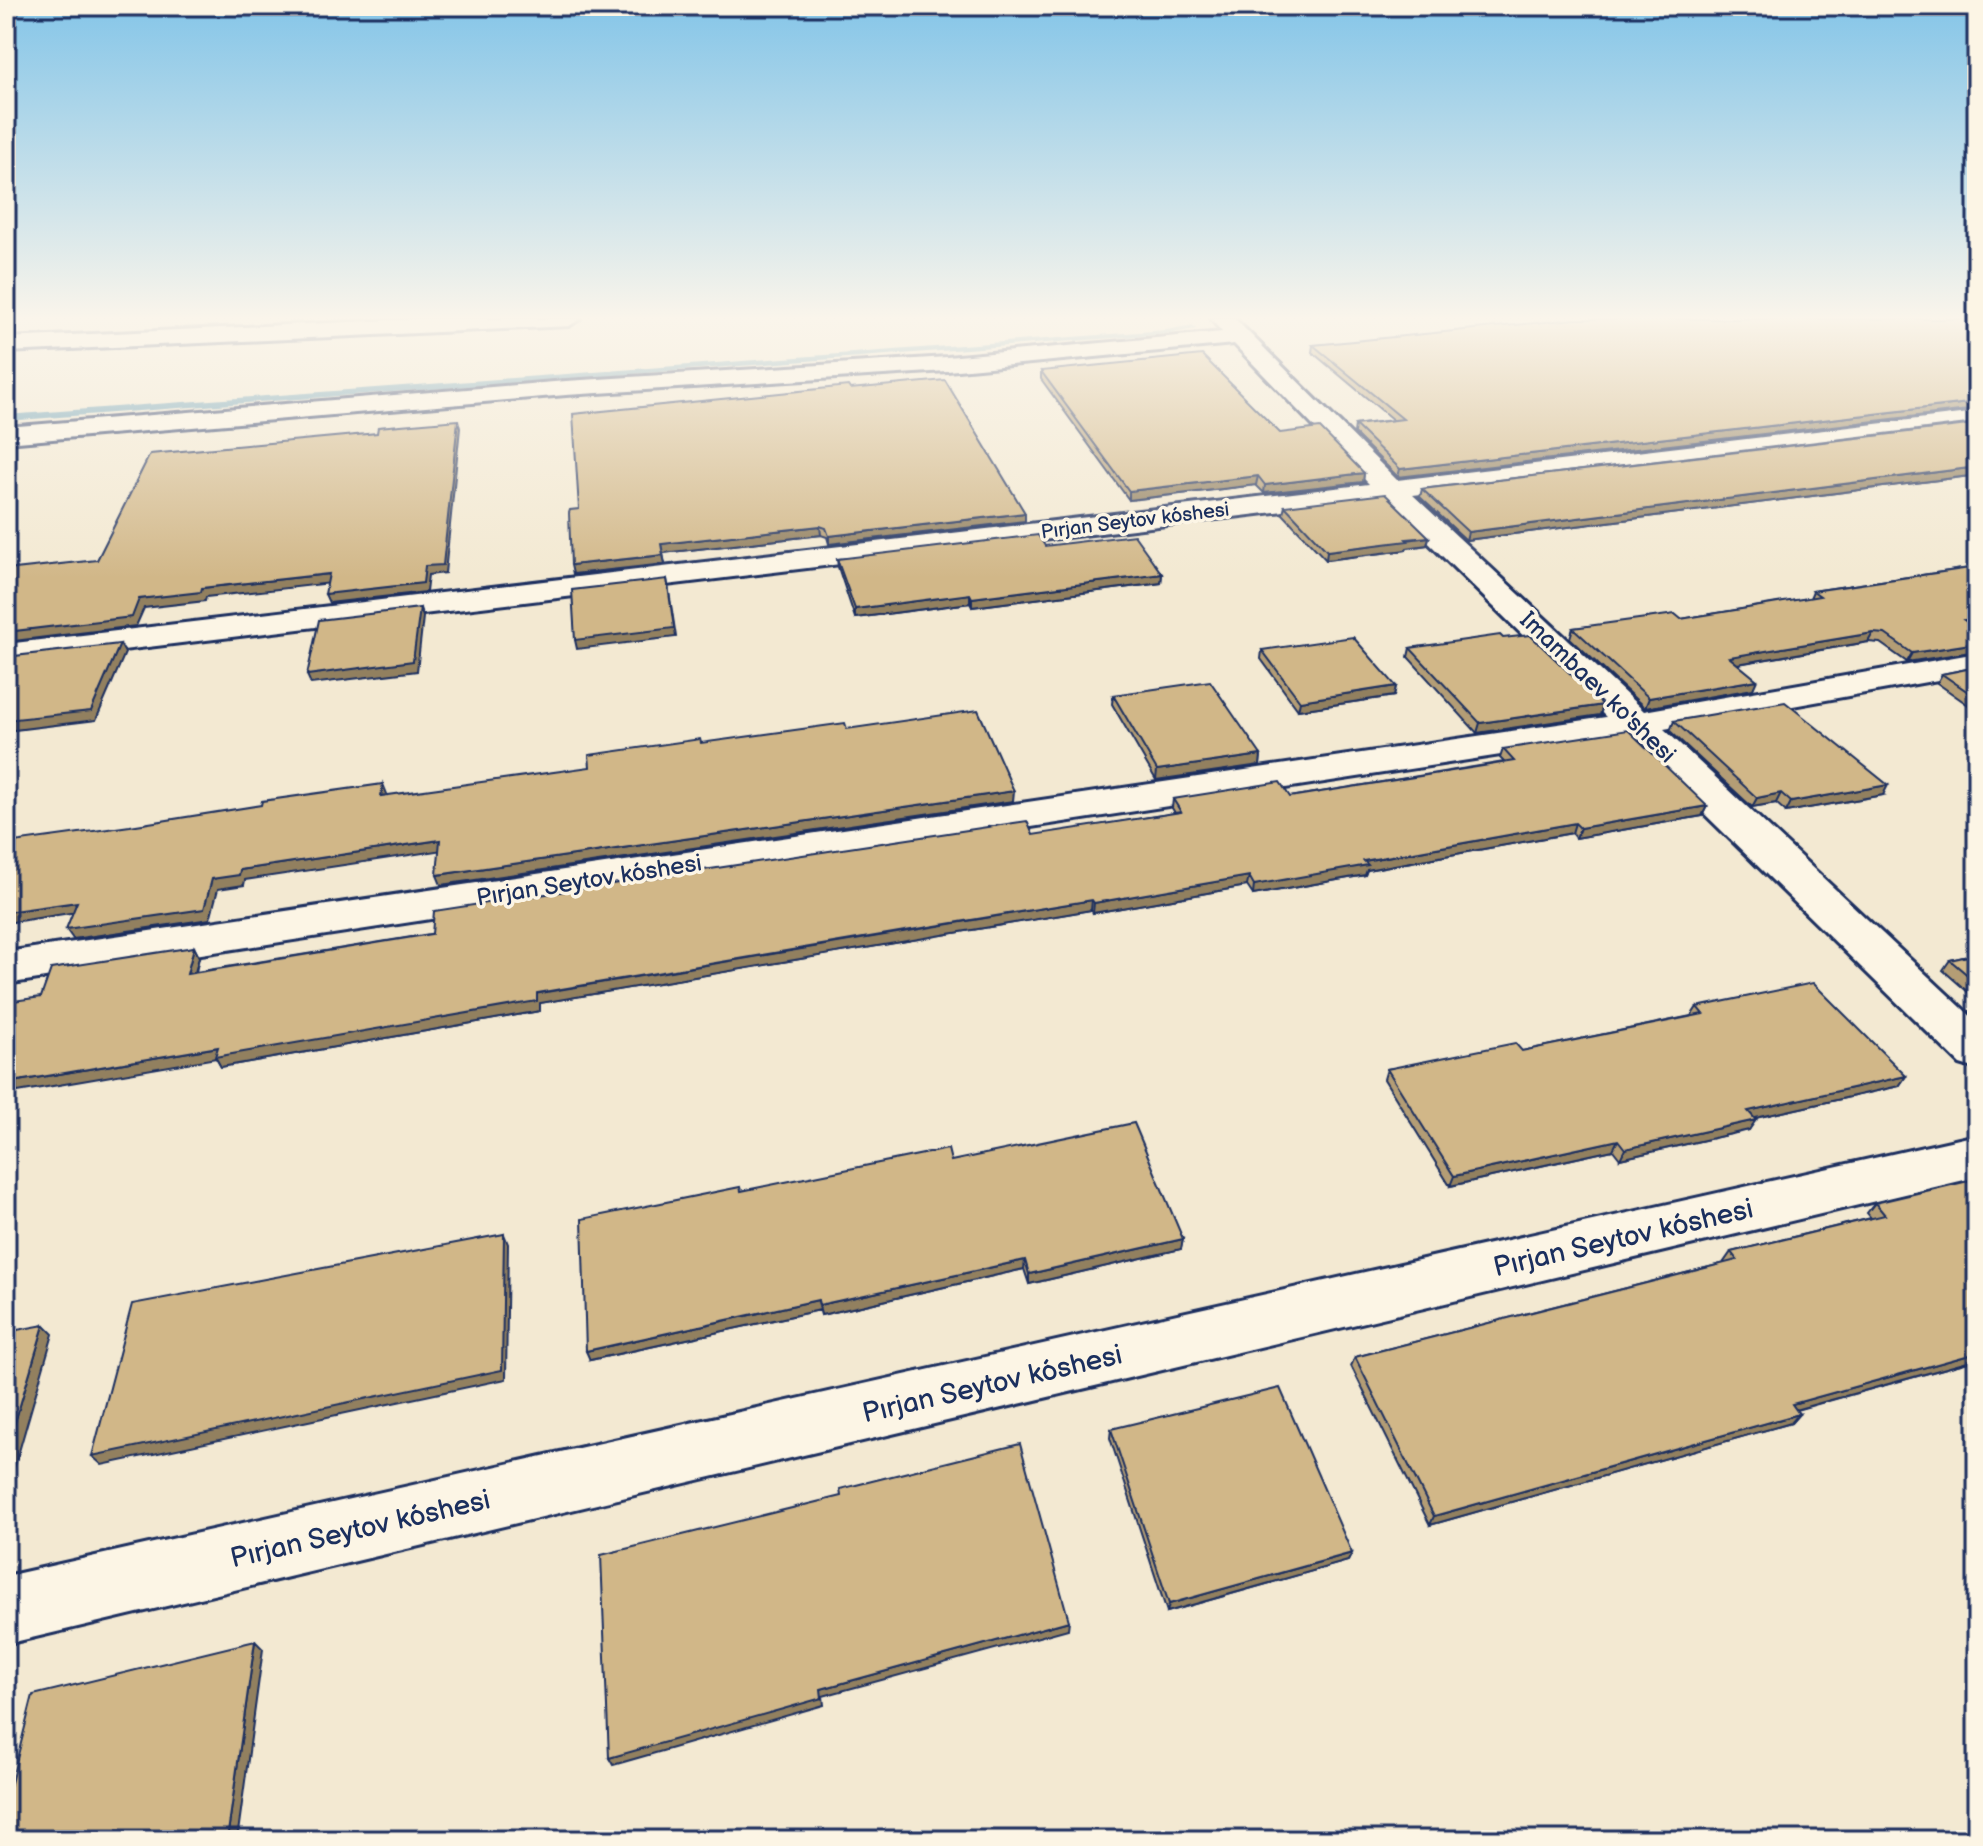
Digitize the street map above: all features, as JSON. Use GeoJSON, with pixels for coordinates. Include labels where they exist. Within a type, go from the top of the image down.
{"type":"FeatureCollection","features":[{"type":"Feature","properties":{"kind":"street"},"geometry":{"type":"LineString","coordinates":[[6,435],[362,405]]}},
{"type":"Feature","properties":{"kind":"street","name":"Imambaev ko'shesi"},"geometry":{"type":"LineString","coordinates":[[1307,405],[1390,489],[1977,1051]]}},
{"type":"Feature","properties":{"kind":"street","name":"Pırjan Seytov kóshesi"},"geometry":{"type":"LineString","coordinates":[[6,654],[1977,420]]}},
{"type":"Feature","properties":{"kind":"street","name":"Pırjan Seytov kóshesi"},"geometry":{"type":"LineString","coordinates":[[6,968],[1637,723],[1977,663]]}},
{"type":"Feature","properties":{"kind":"street","name":"Pırjan Seytov kóshesi"},"geometry":{"type":"LineString","coordinates":[[6,1610],[1977,1156]]}},
{"type":"Feature","properties":{"kind":"building"},"geometry":{"type":"Polygon","coordinates":[[[660,405],[960,405],[1025,513],[829,536],[826,528],[820,526],[661,544],[663,555],[571,565],[569,513],[570,510],[579,509],[573,414],[660,405]]]}},
{"type":"Feature","properties":{"kind":"building"},"geometry":{"type":"Polygon","coordinates":[[[1066,405],[1252,405],[1280,433],[1320,428],[1364,473],[1265,485],[1258,476],[1129,491],[1066,405]]]}},
{"type":"Feature","properties":{"kind":"building"},"geometry":{"type":"Polygon","coordinates":[[[1386,405],[1950,405],[1400,469],[1355,425],[1403,419],[1386,405]]]}},
{"type":"Feature","properties":{"kind":"building"},"geometry":{"type":"Polygon","coordinates":[[[458,420],[443,565],[425,566],[423,583],[325,594],[329,574],[202,588],[201,592],[139,599],[132,617],[6,632],[6,570],[97,560],[150,454],[377,433],[378,427],[458,420]]]}},
{"type":"Feature","properties":{"kind":"building"},"geometry":{"type":"Polygon","coordinates":[[[1977,424],[1977,467],[1468,532],[1422,489],[1977,424]]]}},
{"type":"Feature","properties":{"kind":"building"},"geometry":{"type":"Polygon","coordinates":[[[1385,494],[1429,537],[1327,551],[1285,506],[1385,494]]]}},
{"type":"Feature","properties":{"kind":"building"},"geometry":{"type":"Polygon","coordinates":[[[1038,535],[1045,546],[1134,535],[1162,574],[855,609],[837,559],[1038,535]]]}},
{"type":"Feature","properties":{"kind":"building"},"geometry":{"type":"Polygon","coordinates":[[[1977,567],[1977,619],[1964,620],[1977,629],[1977,643],[1912,653],[1885,634],[1873,633],[1729,657],[1757,680],[1649,698],[1573,628],[1675,614],[1681,619],[1820,596],[1813,591],[1977,567]]]}},
{"type":"Feature","properties":{"kind":"building"},"geometry":{"type":"Polygon","coordinates":[[[667,579],[674,628],[575,640],[572,590],[667,579]]]}},
{"type":"Feature","properties":{"kind":"building"},"geometry":{"type":"Polygon","coordinates":[[[420,608],[413,661],[307,675],[319,620],[420,608]]]}},
{"type":"Feature","properties":{"kind":"building"},"geometry":{"type":"Polygon","coordinates":[[[1500,635],[1503,638],[1530,635],[1603,705],[1480,723],[1410,648],[1500,635]]]}},
{"type":"Feature","properties":{"kind":"building"},"geometry":{"type":"Polygon","coordinates":[[[1353,637],[1396,686],[1300,701],[1262,650],[1353,637]]]}},
{"type":"Feature","properties":{"kind":"building"},"geometry":{"type":"Polygon","coordinates":[[[120,644],[91,711],[6,720],[6,657],[120,644]]]}},
{"type":"Feature","properties":{"kind":"building"},"geometry":{"type":"Polygon","coordinates":[[[1977,667],[1977,698],[1942,674],[1977,667]]]}},
{"type":"Feature","properties":{"kind":"building"},"geometry":{"type":"Polygon","coordinates":[[[1210,681],[1261,755],[1157,770],[1113,695],[1210,681]]]}},
{"type":"Feature","properties":{"kind":"building"},"geometry":{"type":"Polygon","coordinates":[[[1785,702],[1888,785],[1791,802],[1781,793],[1757,798],[1674,721],[1785,702]]]}},
{"type":"Feature","properties":{"kind":"building"},"geometry":{"type":"Polygon","coordinates":[[[978,710],[1014,791],[437,875],[440,840],[240,870],[239,875],[212,879],[204,909],[66,929],[77,902],[6,912],[6,843],[383,784],[381,796],[590,767],[589,755],[700,739],[701,743],[845,723],[847,729],[978,710]]]}},
{"type":"Feature","properties":{"kind":"building"},"geometry":{"type":"Polygon","coordinates":[[[1628,730],[1707,806],[1580,828],[1575,823],[1364,861],[1368,865],[1254,885],[1249,876],[911,930],[537,993],[537,1001],[215,1057],[218,1047],[6,1083],[6,1002],[41,997],[51,969],[194,947],[187,974],[432,934],[434,911],[1027,821],[1033,835],[1181,812],[1173,799],[1280,782],[1290,797],[1514,761],[1503,749],[1628,730]]]}},
{"type":"Feature","properties":{"kind":"building"},"geometry":{"type":"Polygon","coordinates":[[[1977,954],[1977,983],[1950,960],[1977,954]]]}},
{"type":"Feature","properties":{"kind":"building"},"geometry":{"type":"Polygon","coordinates":[[[1813,983],[1906,1076],[1748,1111],[1756,1120],[1625,1149],[1618,1140],[1454,1176],[1387,1069],[1515,1043],[1522,1051],[1703,1014],[1697,1007],[1813,983]]]}},
{"type":"Feature","properties":{"kind":"building"},"geometry":{"type":"Polygon","coordinates":[[[1134,1123],[1183,1239],[1029,1274],[1025,1260],[819,1305],[818,1300],[586,1351],[582,1219],[948,1149],[951,1161],[1134,1123]]]}},
{"type":"Feature","properties":{"kind":"building"},"geometry":{"type":"Polygon","coordinates":[[[1977,1179],[1977,1337],[1974,1338],[1977,1353],[1792,1404],[1799,1414],[1434,1516],[1355,1357],[1737,1260],[1731,1252],[1885,1215],[1875,1203],[1977,1179]]]}},
{"type":"Feature","properties":{"kind":"building"},"geometry":{"type":"Polygon","coordinates":[[[504,1234],[502,1370],[92,1456],[132,1304],[504,1234]]]}},
{"type":"Feature","properties":{"kind":"building"},"geometry":{"type":"Polygon","coordinates":[[[44,1325],[6,1452],[6,1332],[44,1325]]]}},
{"type":"Feature","properties":{"kind":"building"},"geometry":{"type":"Polygon","coordinates":[[[1280,1388],[1352,1553],[1169,1604],[1111,1429],[1280,1388]]]}},
{"type":"Feature","properties":{"kind":"building"},"geometry":{"type":"Polygon","coordinates":[[[1020,1444],[1069,1621],[821,1689],[822,1698],[609,1758],[601,1555],[841,1496],[840,1489],[1020,1444]]]}},
{"type":"Feature","properties":{"kind":"building"},"geometry":{"type":"Polygon","coordinates":[[[255,1641],[227,1840],[6,1840],[6,1803],[33,1695],[255,1641]]]}},
{"type":"Feature","properties":{"kind":"waterway"},"geometry":{"type":"LineString","coordinates":[[6,418],[179,405]]}}]}
